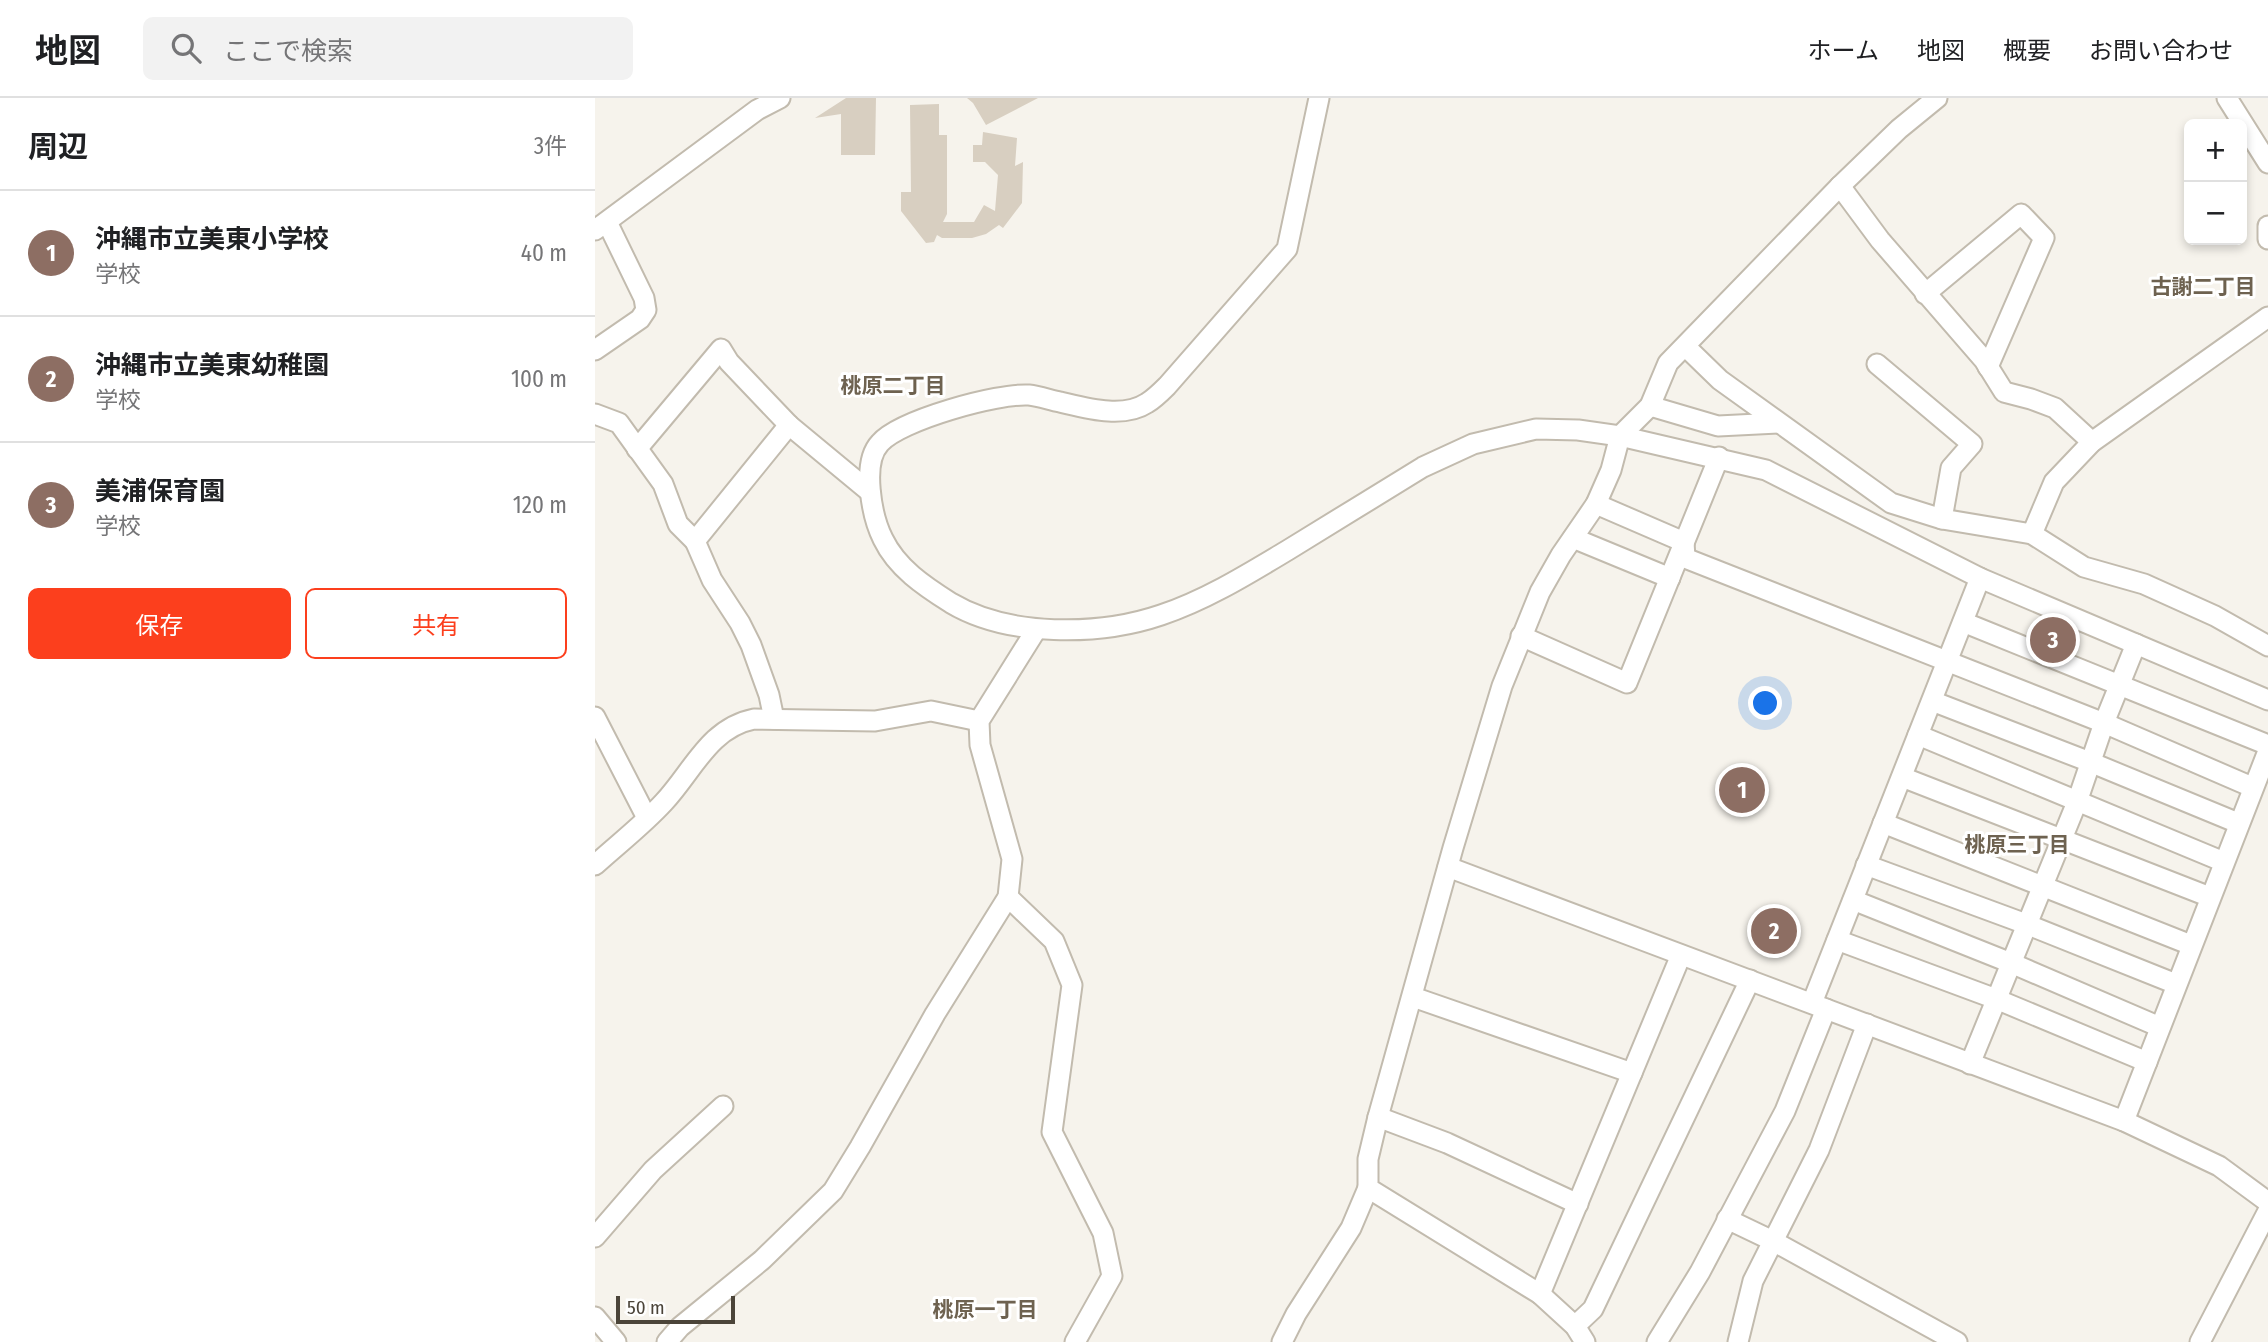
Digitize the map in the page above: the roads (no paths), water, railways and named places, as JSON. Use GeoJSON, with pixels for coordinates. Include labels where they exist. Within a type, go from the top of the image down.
{"type":"FeatureCollection","features":[{"type":"Feature","properties":{"kind":"street"},"geometry":{"type":"LineString","coordinates":[[595,350],[640,319],[646,310],[644,298],[601,226],[757,110],[780,98]]}},
{"type":"Feature","properties":{"kind":"street"},"geometry":{"type":"LineString","coordinates":[[1319,98],[1287,249],[1167,386],[1146,404],[1123,412],[1029,395],[972,404],[896,431],[878,444],[871,464],[870,492],[875,523],[890,553],[923,585],[966,612],[1000,623],[1036,630],[1130,623],[1161,615],[1248,574],[1423,467],[1473,444],[1536,429],[1578,430],[1719,457],[1766,470],[1980,578],[2268,700]]}},
{"type":"Feature","properties":{"kind":"street"},"geometry":{"type":"LineString","coordinates":[[1282,1342],[1296,1314],[1351,1228],[1369,1188],[1368,1159],[1378,1116],[1502,686],[1540,592],[1596,504],[1611,470],[1620,436],[1650,406],[1668,363],[1840,186],[1899,129],[1937,98]]}},
{"type":"Feature","properties":{"kind":"street"},"geometry":{"type":"LineString","coordinates":[[2227,98],[2268,163]]}},
{"type":"Feature","properties":{"kind":"street"},"geometry":{"type":"LineString","coordinates":[[1840,186],[1880,240],[1988,367],[2004,393],[2055,408],[2092,442]]}},
{"type":"Feature","properties":{"kind":"street"},"geometry":{"type":"LineString","coordinates":[[1925,294],[2021,214],[2045,237],[1988,367]]}},
{"type":"Feature","properties":{"kind":"street"},"geometry":{"type":"LineString","coordinates":[[2268,226],[2268,239]]}},
{"type":"Feature","properties":{"kind":"street"},"geometry":{"type":"LineString","coordinates":[[2032,534],[2054,482],[2092,442],[2268,317]]}},
{"type":"Feature","properties":{"kind":"street"},"geometry":{"type":"LineString","coordinates":[[1686,346],[1720,380],[1891,503],[1943,519],[2032,534],[2084,567],[2144,584],[2215,615],[2267,644]]}},
{"type":"Feature","properties":{"kind":"street"},"geometry":{"type":"LineString","coordinates":[[637,449],[721,349],[729,362],[789,425],[870,492]]}},
{"type":"Feature","properties":{"kind":"street"},"geometry":{"type":"LineString","coordinates":[[1877,364],[1972,444],[1951,468],[1943,519]]}},
{"type":"Feature","properties":{"kind":"street"},"geometry":{"type":"LineString","coordinates":[[1650,406],[1718,426],[1779,423]]}},
{"type":"Feature","properties":{"kind":"street"},"geometry":{"type":"LineString","coordinates":[[595,414],[619,423],[663,484],[678,524],[695,541],[712,580],[751,645],[769,695],[774,719]]}},
{"type":"Feature","properties":{"kind":"street"},"geometry":{"type":"LineString","coordinates":[[695,541],[789,425]]}},
{"type":"Feature","properties":{"kind":"street"},"geometry":{"type":"LineString","coordinates":[[1521,636],[1627,683],[1719,457]]}},
{"type":"Feature","properties":{"kind":"street"},"geometry":{"type":"LineString","coordinates":[[1596,504],[1684,542]]}},
{"type":"Feature","properties":{"kind":"street"},"geometry":{"type":"LineString","coordinates":[[1573,538],[1670,578]]}},
{"type":"Feature","properties":{"kind":"street"},"geometry":{"type":"LineString","coordinates":[[1684,542],[1685,558],[2103,723],[2252,787]]}},
{"type":"Feature","properties":{"kind":"street"},"geometry":{"type":"LineString","coordinates":[[1657,1342],[1700,1272],[1785,1111],[1837,940],[1980,578]]}},
{"type":"Feature","properties":{"kind":"street"},"geometry":{"type":"LineString","coordinates":[[1963,622],[2268,745]]}},
{"type":"Feature","properties":{"kind":"street"},"geometry":{"type":"LineString","coordinates":[[667,1342],[680,1327],[762,1260],[833,1191],[935,1014],[1008,897],[1012,859],[1002,815],[980,745],[979,721],[1036,630]]}},
{"type":"Feature","properties":{"kind":"street"},"geometry":{"type":"LineString","coordinates":[[1970,1064],[2077,802],[2103,723],[2136,644]]}},
{"type":"Feature","properties":{"kind":"street"},"geometry":{"type":"LineString","coordinates":[[1931,701],[2238,823]]}},
{"type":"Feature","properties":{"kind":"street"},"geometry":{"type":"LineString","coordinates":[[595,865],[664,802],[724,730],[738,722],[774,719],[875,722],[931,711],[979,721]]}},
{"type":"Feature","properties":{"kind":"street"},"geometry":{"type":"LineString","coordinates":[[595,717],[647,818]]}},
{"type":"Feature","properties":{"kind":"street"},"geometry":{"type":"LineString","coordinates":[[1918,735],[2224,862]]}},
{"type":"Feature","properties":{"kind":"street"},"geometry":{"type":"LineString","coordinates":[[2124,1122],[2268,751]]}},
{"type":"Feature","properties":{"kind":"street"},"geometry":{"type":"LineString","coordinates":[[1902,777],[2210,897]]}},
{"type":"Feature","properties":{"kind":"street"},"geometry":{"type":"LineString","coordinates":[[1883,823],[2191,944]]}},
{"type":"Feature","properties":{"kind":"street"},"geometry":{"type":"LineString","coordinates":[[1866,865],[2026,924],[2176,984]]}},
{"type":"Feature","properties":{"kind":"street"},"geometry":{"type":"LineString","coordinates":[[1448,867],[2124,1122],[2219,1166],[2268,1202]]}},
{"type":"Feature","properties":{"kind":"street"},"geometry":{"type":"LineString","coordinates":[[1008,897],[1053,941],[1072,985],[1052,1132],[1103,1233],[1112,1276],[1075,1342]]}},
{"type":"Feature","properties":{"kind":"street"},"geometry":{"type":"LineString","coordinates":[[1853,900],[2011,963],[2159,1027]]}},
{"type":"Feature","properties":{"kind":"street"},"geometry":{"type":"LineString","coordinates":[[1837,940],[1996,999],[2147,1062]]}},
{"type":"Feature","properties":{"kind":"street"},"geometry":{"type":"LineString","coordinates":[[1540,1294],[1681,955]]}},
{"type":"Feature","properties":{"kind":"street"},"geometry":{"type":"LineString","coordinates":[[1369,1188],[1540,1294],[1580,1334],[1750,980]]}},
{"type":"Feature","properties":{"kind":"street"},"geometry":{"type":"LineString","coordinates":[[1413,997],[1632,1073]]}},
{"type":"Feature","properties":{"kind":"street"},"geometry":{"type":"LineString","coordinates":[[1738,1342],[1753,1281],[1819,1150],[1867,1024]]}},
{"type":"Feature","properties":{"kind":"street"},"geometry":{"type":"LineString","coordinates":[[595,1237],[653,1170],[723,1106]]}},
{"type":"Feature","properties":{"kind":"street"},"geometry":{"type":"LineString","coordinates":[[1378,1116],[1447,1143],[1579,1204]]}},
{"type":"Feature","properties":{"kind":"street"},"geometry":{"type":"LineString","coordinates":[[2200,1342],[2268,1211]]}},
{"type":"Feature","properties":{"kind":"street"},"geometry":{"type":"LineString","coordinates":[[1727,1219],[1773,1241],[1957,1342]]}},
{"type":"Feature","properties":{"kind":"street"},"geometry":{"type":"LineString","coordinates":[[595,1318],[616,1342]]}},
{"type":"Feature","properties":{"kind":"place","name":"美浦保育園"},"geometry":{"type":"Point","coordinates":[2053,640]}},
{"type":"Feature","properties":{"kind":"place","name":"沖縄市立美東小学校"},"geometry":{"type":"Point","coordinates":[1742,790]}},
{"type":"Feature","properties":{"kind":"place","name":"沖縄市立美東幼稚園"},"geometry":{"type":"Point","coordinates":[1774,931]}},
{"type":"Feature","properties":{"kind":"district","name":"古謝二丁目"},"geometry":{"type":"Point","coordinates":[2203,287]}},
{"type":"Feature","properties":{"kind":"district","name":"桃原二丁目"},"geometry":{"type":"Point","coordinates":[893,386]}},
{"type":"Feature","properties":{"kind":"district","name":"桃原三丁目"},"geometry":{"type":"Point","coordinates":[2017,845]}},
{"type":"Feature","properties":{"kind":"district","name":"桃原一丁目"},"geometry":{"type":"Point","coordinates":[985,1310]}}]}
